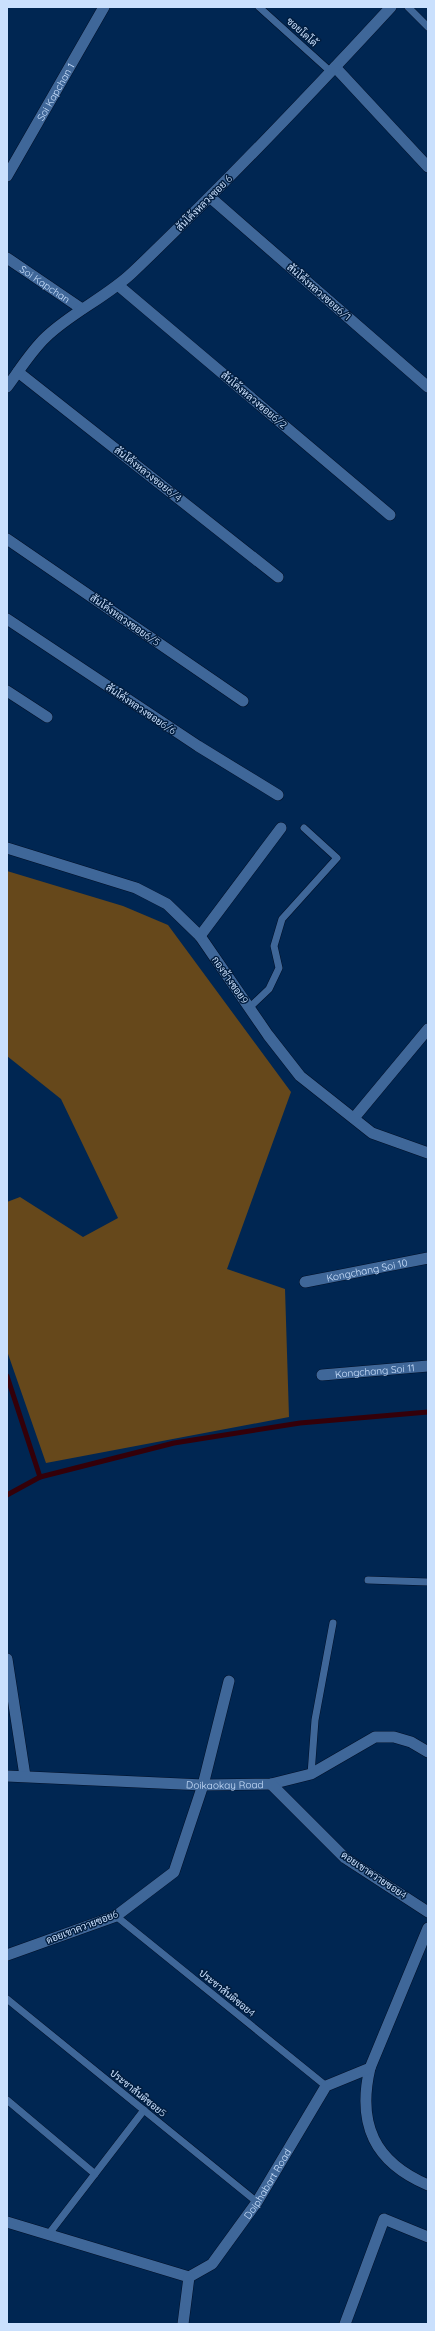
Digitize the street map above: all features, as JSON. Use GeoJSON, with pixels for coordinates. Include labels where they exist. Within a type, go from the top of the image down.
{"type":"FeatureCollection","features":[{"type":"Feature","properties":{"kind":"street","name":"Soi Kapchan 1"},"geometry":{"type":"LineString","coordinates":[[7,176],[104,7]]}},
{"type":"Feature","properties":{"kind":"street","name":"สันโค้งหลวงซอย 6"},"geometry":{"type":"LineString","coordinates":[[7,387],[45,337],[82,309],[119,286],[211,198],[391,7]]}},
{"type":"Feature","properties":{"kind":"street"},"geometry":{"type":"LineString","coordinates":[[333,70],[428,167]]}},
{"type":"Feature","properties":{"kind":"street","name":"สันโค้งหลวงซอย6/1"},"geometry":{"type":"LineString","coordinates":[[211,198],[428,387]]}},
{"type":"Feature","properties":{"kind":"street","name":"Soi Kapchan"},"geometry":{"type":"LineString","coordinates":[[7,258],[82,309]]}},
{"type":"Feature","properties":{"kind":"street","name":"สันโค้งหลวงซอย6/2"},"geometry":{"type":"LineString","coordinates":[[119,286],[390,515]]}},
{"type":"Feature","properties":{"kind":"street","name":"สันโค้งหลวงซอย6/4"},"geometry":{"type":"LineString","coordinates":[[18,372],[278,577]]}},
{"type":"Feature","properties":{"kind":"street","name":"สันโค้งหลวงซอย6/5"},"geometry":{"type":"LineString","coordinates":[[7,538],[243,701]]}},
{"type":"Feature","properties":{"kind":"street","name":"สันโค้งหลวงซอย6/6"},"geometry":{"type":"LineString","coordinates":[[7,619],[198,746],[278,795]]}},
{"type":"Feature","properties":{"kind":"street"},"geometry":{"type":"LineString","coordinates":[[7,691],[47,717]]}},
{"type":"Feature","properties":{"kind":"street"},"geometry":{"type":"LineString","coordinates":[[200,936],[281,828]]}},
{"type":"Feature","properties":{"kind":"street","name":"กองช้างซอย9"},"geometry":{"type":"LineString","coordinates":[[7,848],[136,888],[167,904],[200,936],[249,1008],[300,1076],[372,1132],[428,1153]]}},
{"type":"Feature","properties":{"kind":"street"},"geometry":{"type":"LineString","coordinates":[[354,1118],[428,1029]]}},
{"type":"Feature","properties":{"kind":"street","name":"Kongchang Soi 10"},"geometry":{"type":"LineString","coordinates":[[305,1282],[428,1258]]}},
{"type":"Feature","properties":{"kind":"street","name":"Kongchang Soi 11"},"geometry":{"type":"LineString","coordinates":[[322,1375],[428,1366]]}},
{"type":"Feature","properties":{"kind":"street"},"geometry":{"type":"LineString","coordinates":[[7,1659],[25,1776]]}},
{"type":"Feature","properties":{"kind":"street","name":"ดอยเขาควายซอย6"},"geometry":{"type":"LineString","coordinates":[[7,1955],[116,1916],[174,1872],[203,1785],[229,1681]]}},
{"type":"Feature","properties":{"kind":"street","name":"Doikaokay Road"},"geometry":{"type":"LineString","coordinates":[[7,1776],[203,1785],[271,1784],[311,1774],[375,1737],[394,1736],[411,1742],[428,1752]]}},
{"type":"Feature","properties":{"kind":"street","name":"ดอยเขาควายซอย4"},"geometry":{"type":"LineString","coordinates":[[271,1784],[345,1858],[428,1912]]}},
{"type":"Feature","properties":{"kind":"street"},"geometry":{"type":"LineString","coordinates":[[428,1928],[370,2068],[366,2086],[366,2110],[370,2131],[380,2152],[396,2168],[428,2185]]}},
{"type":"Feature","properties":{"kind":"street"},"geometry":{"type":"LineString","coordinates":[[326,2086],[370,2068]]}},
{"type":"Feature","properties":{"kind":"street","name":"Doiphabart Road"},"geometry":{"type":"LineString","coordinates":[[189,2276],[212,2264],[257,2202],[326,2086]]}},
{"type":"Feature","properties":{"kind":"street"},"geometry":{"type":"LineString","coordinates":[[344,2324],[384,2219],[428,2237]]}},
{"type":"Feature","properties":{"kind":"street"},"geometry":{"type":"LineString","coordinates":[[7,2222],[189,2276],[185,2324]]}},
{"type":"Feature","properties":{"kind":"lane","name":"ซอยโตโต้"},"geometry":{"type":"LineString","coordinates":[[259,7],[333,70]]}},
{"type":"Feature","properties":{"kind":"lane"},"geometry":{"type":"LineString","coordinates":[[408,7],[428,27]]}},
{"type":"Feature","properties":{"kind":"lane"},"geometry":{"type":"LineString","coordinates":[[249,1008],[269,989],[279,968],[274,946],[282,919],[337,858],[304,828]]}},
{"type":"Feature","properties":{"kind":"lane"},"geometry":{"type":"LineString","coordinates":[[368,1580],[428,1582]]}},
{"type":"Feature","properties":{"kind":"lane"},"geometry":{"type":"LineString","coordinates":[[311,1774],[315,1720],[333,1623]]}},
{"type":"Feature","properties":{"kind":"lane","name":"ประชาสันติซอย4"},"geometry":{"type":"LineString","coordinates":[[116,1916],[326,2086]]}},
{"type":"Feature","properties":{"kind":"lane","name":"ประชาสันติซอย5"},"geometry":{"type":"LineString","coordinates":[[7,1999],[257,2202]]}},
{"type":"Feature","properties":{"kind":"lane"},"geometry":{"type":"LineString","coordinates":[[7,2100],[95,2174]]}},
{"type":"Feature","properties":{"kind":"lane"},"geometry":{"type":"LineString","coordinates":[[48,2235],[144,2110]]}},
{"type":"Feature","properties":{"kind":"shaded area"},"geometry":{"type":"Polygon","coordinates":[[[7,871],[123,906],[168,925],[291,1092],[227,1269],[285,1289],[289,1417],[46,1463],[7,1351],[7,1202],[20,1197],[83,1237],[118,1218],[61,1099],[7,1056],[7,871]]]}},
{"type":"Feature","properties":{"kind":"waterway"},"geometry":{"type":"LineString","coordinates":[[7,1376],[40,1477]]}},
{"type":"Feature","properties":{"kind":"waterway"},"geometry":{"type":"LineString","coordinates":[[7,1495],[40,1477],[174,1443],[300,1423],[428,1412]]}}]}
